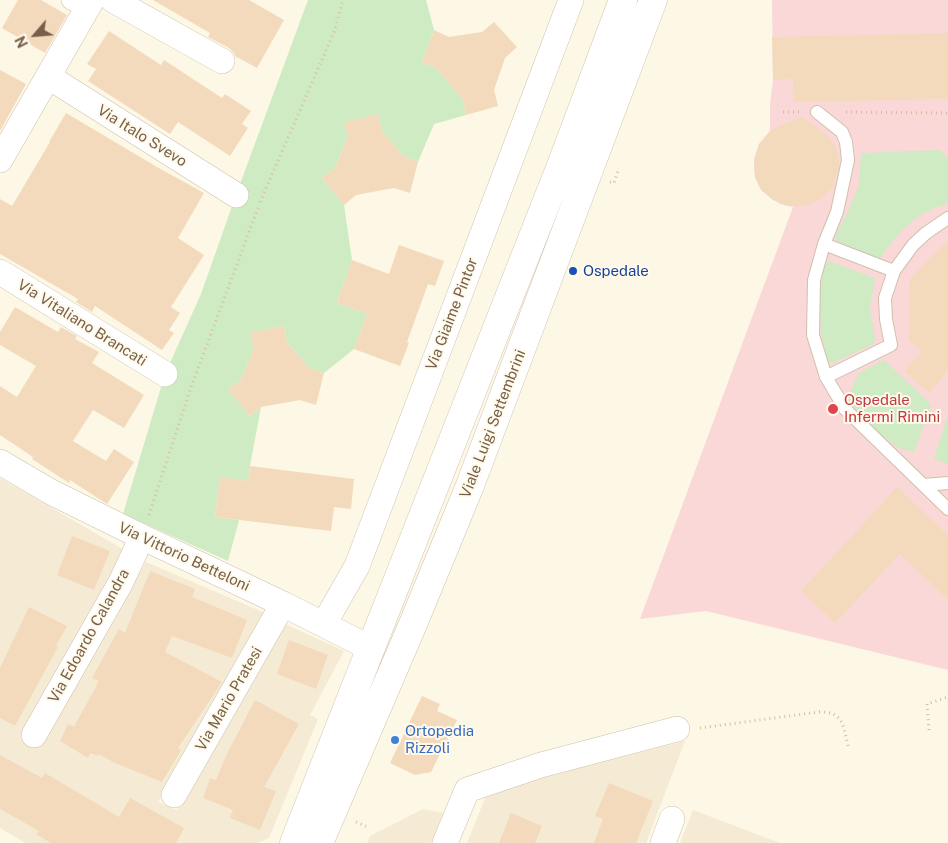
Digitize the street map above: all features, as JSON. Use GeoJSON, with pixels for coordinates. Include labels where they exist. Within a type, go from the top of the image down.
{"type":"FeatureCollection","features":[{"type":"Feature","properties":{"kind":"main road","name":"Viale Luigi Settembrini"},"geometry":{"type":"LineString","coordinates":[[294,843],[555,181],[623,0]]}},
{"type":"Feature","properties":{"kind":"main road","name":"Viale Luigi Settembrini"},"geometry":{"type":"LineString","coordinates":[[319,843],[469,488],[653,0]]}},
{"type":"Feature","properties":{"kind":"street"},"geometry":{"type":"LineString","coordinates":[[113,0],[222,62]]}},
{"type":"Feature","properties":{"kind":"street","name":"Via Giaime Pintor"},"geometry":{"type":"LineString","coordinates":[[324,624],[357,566],[571,0]]}},
{"type":"Feature","properties":{"kind":"street"},"geometry":{"type":"LineString","coordinates":[[0,160],[48,77],[84,3]]}},
{"type":"Feature","properties":{"kind":"street","name":"Via Italo Svevo"},"geometry":{"type":"LineString","coordinates":[[48,77],[236,195]]}},
{"type":"Feature","properties":{"kind":"street","name":"Via Vitaliano Brancati"},"geometry":{"type":"LineString","coordinates":[[0,272],[165,374]]}},
{"type":"Feature","properties":{"kind":"street","name":"Via Vittorio Betteloni"},"geometry":{"type":"LineString","coordinates":[[0,462],[51,492],[370,648]]}},
{"type":"Feature","properties":{"kind":"street","name":"Via Edoardo Calandra"},"geometry":{"type":"LineString","coordinates":[[34,734],[121,582],[142,537]]}},
{"type":"Feature","properties":{"kind":"street","name":"Via Mario Pratesi"},"geometry":{"type":"LineString","coordinates":[[174,795],[283,604]]}},
{"type":"Feature","properties":{"kind":"street"},"geometry":{"type":"LineString","coordinates":[[445,843],[467,790],[541,765],[677,729]]}},
{"type":"Feature","properties":{"kind":"street"},"geometry":{"type":"LineString","coordinates":[[663,843],[672,819]]}},
{"type":"Feature","properties":{"kind":"lane"},"geometry":{"type":"LineString","coordinates":[[816,112],[842,132],[846,142],[848,160],[837,212],[824,244],[814,280],[813,335],[826,377],[845,409],[948,509]]}},
{"type":"Feature","properties":{"kind":"lane"},"geometry":{"type":"LineString","coordinates":[[826,377],[891,345],[886,319],[885,298],[894,270],[913,245],[926,233],[948,218]]}},
{"type":"Feature","properties":{"kind":"lane"},"geometry":{"type":"LineString","coordinates":[[824,244],[894,270]]}},
{"type":"Feature","properties":{"kind":"lane"},"geometry":{"type":"LineString","coordinates":[[924,485],[948,483]]}},
{"type":"Feature","properties":{"kind":"path"},"geometry":{"type":"LineString","coordinates":[[142,537],[190,390],[258,208],[334,32],[343,0]]}},
{"type":"Feature","properties":{"kind":"path"},"geometry":{"type":"LineString","coordinates":[[816,112],[948,113]]}},
{"type":"Feature","properties":{"kind":"path"},"geometry":{"type":"LineString","coordinates":[[929,730],[927,704],[948,697]]}},
{"type":"Feature","properties":{"kind":"path"},"geometry":{"type":"LineString","coordinates":[[677,729],[683,730],[828,712],[836,715],[841,720],[849,749]]}},
{"type":"Feature","properties":{"kind":"shaded area","name":"Ospedale Infermi Rimini"},"geometry":{"type":"Polygon","coordinates":[[[772,0],[948,0],[948,670],[706,611],[640,619],[793,207],[780,204],[766,194],[758,184],[754,168],[754,160],[759,144],[770,131],[770,104],[773,80],[772,0]]]}},
{"type":"Feature","properties":{"kind":"shaded area"},"geometry":{"type":"Polygon","coordinates":[[[0,478],[126,551],[21,739],[36,747],[146,562],[265,613],[158,802],[177,810],[283,623],[344,651],[310,715],[318,719],[269,838],[257,843],[26,843],[0,828],[0,478]]]}},
{"type":"Feature","properties":{"kind":"shaded area"},"geometry":{"type":"Polygon","coordinates":[[[685,741],[646,843],[467,843],[488,791],[685,741]]]}},
{"type":"Feature","properties":{"kind":"shaded area"},"geometry":{"type":"Polygon","coordinates":[[[423,809],[443,813],[431,843],[367,843],[370,836],[423,809]]]}},
{"type":"Feature","properties":{"kind":"shaded area"},"geometry":{"type":"Polygon","coordinates":[[[693,810],[780,843],[680,843],[693,810]]]}},
{"type":"Feature","properties":{"kind":"green space"},"geometry":{"type":"Polygon","coordinates":[[[308,0],[426,0],[434,30],[422,63],[436,68],[462,98],[466,115],[434,124],[418,162],[403,156],[382,131],[378,115],[345,122],[348,137],[335,168],[322,178],[344,205],[352,260],[337,303],[367,314],[354,349],[324,373],[309,368],[287,342],[284,326],[251,333],[254,349],[241,380],[228,389],[250,416],[261,407],[248,481],[220,478],[215,517],[239,520],[228,561],[123,514],[165,374],[201,294],[308,0]]]}},
{"type":"Feature","properties":{"kind":"green space"},"geometry":{"type":"Polygon","coordinates":[[[940,150],[948,158],[948,204],[927,211],[909,224],[881,258],[837,241],[835,236],[859,185],[861,153],[940,150]]]}},
{"type":"Feature","properties":{"kind":"green space"},"geometry":{"type":"Polygon","coordinates":[[[829,261],[875,278],[870,308],[875,339],[874,344],[832,363],[828,362],[821,332],[820,295],[823,268],[829,261]]]}},
{"type":"Feature","properties":{"kind":"green space"},"geometry":{"type":"Polygon","coordinates":[[[884,360],[931,406],[914,452],[899,448],[872,428],[847,399],[859,373],[884,360]]]}},
{"type":"Feature","properties":{"kind":"green space"},"geometry":{"type":"Polygon","coordinates":[[[948,418],[948,464],[934,459],[948,418]]]}},
{"type":"Feature","properties":{"kind":"building"},"geometry":{"type":"Polygon","coordinates":[[[18,0],[41,0],[67,15],[45,53],[2,28],[18,0]]]}},
{"type":"Feature","properties":{"kind":"building"},"geometry":{"type":"Polygon","coordinates":[[[153,0],[249,0],[284,20],[257,68],[235,56],[229,48],[208,37],[210,33],[153,0]]]}},
{"type":"Feature","properties":{"kind":"building"},"geometry":{"type":"Polygon","coordinates":[[[494,22],[517,47],[505,58],[494,90],[498,106],[466,115],[462,98],[436,68],[422,63],[434,30],[449,37],[482,32],[494,22]]]}},
{"type":"Feature","properties":{"kind":"building"},"geometry":{"type":"Polygon","coordinates":[[[109,31],[161,65],[164,60],[222,98],[225,94],[251,111],[242,124],[248,128],[230,156],[178,122],[170,134],[88,81],[96,69],[87,64],[109,31]]]}},
{"type":"Feature","properties":{"kind":"building"},"geometry":{"type":"Polygon","coordinates":[[[948,33],[948,99],[794,102],[793,79],[773,80],[772,37],[948,33]]]}},
{"type":"Feature","properties":{"kind":"building"},"geometry":{"type":"Polygon","coordinates":[[[0,70],[26,84],[0,131],[0,70]]]}},
{"type":"Feature","properties":{"kind":"building"},"geometry":{"type":"Polygon","coordinates":[[[66,113],[204,193],[178,238],[204,255],[171,307],[180,313],[169,330],[174,333],[162,350],[95,306],[92,312],[76,302],[78,299],[0,254],[0,199],[12,206],[66,113]]]}},
{"type":"Feature","properties":{"kind":"building"},"geometry":{"type":"Polygon","coordinates":[[[378,114],[382,131],[403,156],[418,162],[410,193],[394,188],[356,195],[344,205],[322,178],[335,168],[348,137],[344,122],[378,114]]]}},
{"type":"Feature","properties":{"kind":"building"},"geometry":{"type":"Polygon","coordinates":[[[802,117],[830,139],[838,154],[839,165],[832,187],[821,199],[805,206],[788,206],[773,200],[761,190],[755,177],[754,160],[759,144],[770,131],[802,117]]]}},
{"type":"Feature","properties":{"kind":"building"},"geometry":{"type":"Polygon","coordinates":[[[948,240],[948,371],[929,393],[904,371],[922,351],[909,340],[910,279],[948,240]]]}},
{"type":"Feature","properties":{"kind":"building"},"geometry":{"type":"Polygon","coordinates":[[[399,245],[444,261],[435,286],[428,284],[400,366],[354,349],[367,314],[337,303],[352,260],[389,274],[399,245]]]}},
{"type":"Feature","properties":{"kind":"building"},"geometry":{"type":"Polygon","coordinates":[[[15,307],[58,332],[61,327],[77,336],[75,339],[99,352],[92,363],[144,395],[124,428],[93,410],[73,441],[106,461],[114,449],[134,462],[107,504],[70,480],[69,483],[0,435],[0,386],[17,397],[36,366],[0,345],[0,332],[15,307]]]}},
{"type":"Feature","properties":{"kind":"building"},"geometry":{"type":"Polygon","coordinates":[[[284,326],[287,342],[309,368],[324,373],[316,405],[300,400],[261,407],[250,416],[228,389],[241,380],[254,349],[250,333],[284,326]]]}},
{"type":"Feature","properties":{"kind":"building"},"geometry":{"type":"Polygon","coordinates":[[[250,466],[354,479],[351,509],[334,507],[331,531],[215,517],[220,477],[248,481],[250,466]]]}},
{"type":"Feature","properties":{"kind":"building"},"geometry":{"type":"Polygon","coordinates":[[[897,487],[948,535],[948,600],[900,554],[835,623],[801,591],[897,487]]]}},
{"type":"Feature","properties":{"kind":"building"},"geometry":{"type":"Polygon","coordinates":[[[72,536],[110,551],[94,590],[57,575],[72,536]]]}},
{"type":"Feature","properties":{"kind":"building"},"geometry":{"type":"Polygon","coordinates":[[[150,571],[195,589],[192,597],[247,620],[232,658],[172,636],[165,652],[222,682],[178,748],[181,750],[162,782],[113,762],[99,754],[98,756],[90,753],[88,758],[60,741],[68,724],[74,727],[99,681],[92,678],[119,629],[125,633],[150,571]]]}},
{"type":"Feature","properties":{"kind":"building"},"geometry":{"type":"Polygon","coordinates":[[[29,607],[67,626],[56,646],[58,647],[15,726],[0,718],[0,668],[29,607]]]}},
{"type":"Feature","properties":{"kind":"building"},"geometry":{"type":"Polygon","coordinates":[[[289,640],[328,655],[316,689],[277,674],[289,640]]]}},
{"type":"Feature","properties":{"kind":"building"},"geometry":{"type":"Polygon","coordinates":[[[422,696],[440,704],[437,711],[457,720],[431,772],[415,775],[390,763],[422,696]]]}},
{"type":"Feature","properties":{"kind":"building"},"geometry":{"type":"Polygon","coordinates":[[[255,700],[299,724],[264,787],[276,791],[260,830],[230,818],[233,810],[203,798],[210,778],[216,780],[226,756],[255,700]]]}},
{"type":"Feature","properties":{"kind":"building"},"geometry":{"type":"Polygon","coordinates":[[[0,755],[42,778],[45,773],[119,817],[130,798],[184,828],[176,843],[51,843],[36,834],[39,831],[0,809],[0,755]]]}},
{"type":"Feature","properties":{"kind":"building"},"geometry":{"type":"Polygon","coordinates":[[[609,783],[653,801],[636,843],[594,843],[603,819],[595,816],[609,783]]]}},
{"type":"Feature","properties":{"kind":"building"},"geometry":{"type":"Polygon","coordinates":[[[511,813],[542,826],[535,843],[499,843],[511,813]]]}},
{"type":"Feature","properties":{"kind":"place","name":"Ospedale"},"geometry":{"type":"Point","coordinates":[573,271]}},
{"type":"Feature","properties":{"kind":"place","name":"Ospedale Infermi Rimini"},"geometry":{"type":"Point","coordinates":[833,409]}},
{"type":"Feature","properties":{"kind":"place","name":"Ortopedia Rizzoli"},"geometry":{"type":"Point","coordinates":[395,740]}}]}
